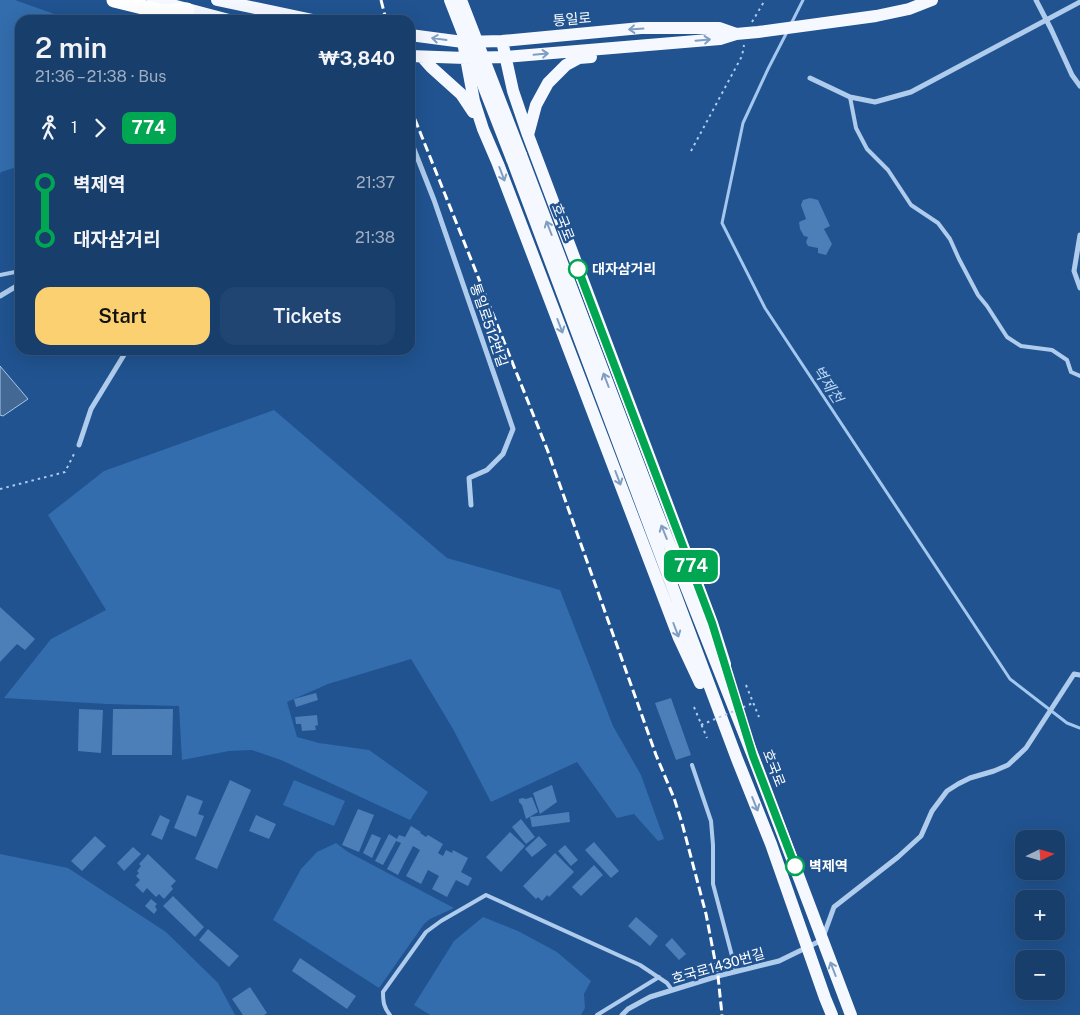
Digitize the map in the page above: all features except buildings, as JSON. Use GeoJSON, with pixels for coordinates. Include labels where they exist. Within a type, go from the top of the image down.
{"type":"FeatureCollection","features":[{"type":"Feature","properties":{"kind":"highway"},"geometry":{"type":"LineString","coordinates":[[114,0],[163,12],[187,10]]}},
{"type":"Feature","properties":{"kind":"main road"},"geometry":{"type":"LineString","coordinates":[[153,0],[208,15]]}},
{"type":"Feature","properties":{"kind":"main road"},"geometry":{"type":"LineString","coordinates":[[217,0],[259,14]]}},
{"type":"Feature","properties":{"kind":"main road","name":"호국로"},"geometry":{"type":"LineString","coordinates":[[450,0],[516,157],[657,513],[753,756],[851,1015]]}},
{"type":"Feature","properties":{"kind":"main road","name":"호국로"},"geometry":{"type":"LineString","coordinates":[[462,0],[516,157],[737,759],[771,844],[832,1015]]}},
{"type":"Feature","properties":{"kind":"main road"},"geometry":{"type":"LineString","coordinates":[[416,57],[505,57],[720,39],[747,33],[876,16],[909,9],[932,0]]}},
{"type":"Feature","properties":{"kind":"main road","name":"통일로"},"geometry":{"type":"LineString","coordinates":[[415,36],[463,42],[502,41],[641,28],[719,28],[747,33]]}},
{"type":"Feature","properties":{"kind":"main road"},"geometry":{"type":"LineString","coordinates":[[502,41],[513,91],[528,134],[712,623],[753,756]]}},
{"type":"Feature","properties":{"kind":"main road"},"geometry":{"type":"LineString","coordinates":[[463,42],[474,101],[483,130],[502,174],[679,638],[727,743],[737,759]]}},
{"type":"Feature","properties":{"kind":"main road"},"geometry":{"type":"LineString","coordinates":[[528,134],[536,106],[548,83],[566,65],[579,58],[636,53],[662,44]]}},
{"type":"Feature","properties":{"kind":"main road"},"geometry":{"type":"LineString","coordinates":[[416,57],[461,94],[483,130]]}},
{"type":"Feature","properties":{"kind":"main road"},"geometry":{"type":"LineString","coordinates":[[483,130],[484,98],[495,93],[507,93],[528,134]]}},
{"type":"Feature","properties":{"kind":"street"},"geometry":{"type":"LineString","coordinates":[[1036,0],[1072,75],[1080,86]]}},
{"type":"Feature","properties":{"kind":"street"},"geometry":{"type":"LineString","coordinates":[[810,78],[850,97],[876,102],[911,92],[1080,2]]}},
{"type":"Feature","properties":{"kind":"street","name":"통일로512번길"},"geometry":{"type":"LineString","coordinates":[[415,152],[434,200],[512,429],[503,454],[487,470],[469,478],[470,505]]}},
{"type":"Feature","properties":{"kind":"street"},"geometry":{"type":"LineString","coordinates":[[1080,235],[1074,271],[1080,288]]}},
{"type":"Feature","properties":{"kind":"street"},"geometry":{"type":"LineString","coordinates":[[0,296],[15,287]]}},
{"type":"Feature","properties":{"kind":"street"},"geometry":{"type":"LineString","coordinates":[[78,445],[91,409],[124,355]]}},
{"type":"Feature","properties":{"kind":"street"},"geometry":{"type":"LineString","coordinates":[[822,940],[834,907],[898,857],[920,836],[932,812],[947,791],[970,778],[994,771],[1008,764],[1026,748],[1077,675]]}},
{"type":"Feature","properties":{"kind":"street","name":"호국로1430번길"},"geometry":{"type":"LineString","coordinates":[[622,1015],[628,1009],[650,998],[736,971],[779,961],[822,940]]}},
{"type":"Feature","properties":{"kind":"lane"},"geometry":{"type":"LineString","coordinates":[[850,97],[856,128],[867,149],[888,170],[911,206],[938,223],[950,239],[958,259],[978,295],[1007,337],[1020,346],[1052,350],[1066,360],[1072,372],[1080,376]]}},
{"type":"Feature","properties":{"kind":"lane"},"geometry":{"type":"LineString","coordinates":[[0,275],[15,272]]}},
{"type":"Feature","properties":{"kind":"lane"},"geometry":{"type":"LineString","coordinates":[[692,765],[711,821],[713,884],[736,971]]}},
{"type":"Feature","properties":{"kind":"lane"},"geometry":{"type":"LineString","coordinates":[[390,1015],[383,1002],[383,992],[426,932],[486,895],[640,965],[668,983],[672,990]]}},
{"type":"Feature","properties":{"kind":"lane"},"geometry":{"type":"LineString","coordinates":[[597,1015],[658,977]]}},
{"type":"Feature","properties":{"kind":"path"},"geometry":{"type":"LineString","coordinates":[[690,151],[742,56],[747,33],[764,0]]}},
{"type":"Feature","properties":{"kind":"path"},"geometry":{"type":"LineString","coordinates":[[0,489],[65,472],[78,445]]}},
{"type":"Feature","properties":{"kind":"path"},"geometry":{"type":"LineString","coordinates":[[746,685],[759,717]]}},
{"type":"Feature","properties":{"kind":"path"},"geometry":{"type":"LineString","coordinates":[[701,725],[753,703]]}},
{"type":"Feature","properties":{"kind":"path"},"geometry":{"type":"LineString","coordinates":[[694,707],[707,738]]}},
{"type":"Feature","properties":{"kind":"shaded area"},"geometry":{"type":"Polygon","coordinates":[[[0,0],[15,0],[57,15],[15,15],[15,168],[0,174],[0,0]]]}},
{"type":"Feature","properties":{"kind":"shaded area"},"geometry":{"type":"Polygon","coordinates":[[[0,366],[28,399],[3,416],[0,415],[0,366]]]}},
{"type":"Feature","properties":{"kind":"shaded area"},"geometry":{"type":"Polygon","coordinates":[[[274,410],[447,558],[560,590],[613,726],[641,775],[664,839],[658,841],[634,814],[617,818],[577,762],[491,802],[453,729],[411,659],[328,684],[287,702],[297,737],[319,743],[369,750],[428,792],[410,820],[281,760],[252,750],[229,751],[182,760],[179,706],[4,698],[51,639],[106,610],[48,515],[104,471],[274,410]]]}},
{"type":"Feature","properties":{"kind":"shaded area"},"geometry":{"type":"Polygon","coordinates":[[[294,780],[345,801],[334,826],[283,805],[294,780]]]}},
{"type":"Feature","properties":{"kind":"shaded area"},"geometry":{"type":"Polygon","coordinates":[[[336,843],[348,852],[454,908],[430,919],[424,924],[379,988],[273,920],[301,869],[317,852],[336,843]]]}},
{"type":"Feature","properties":{"kind":"shaded area"},"geometry":{"type":"Polygon","coordinates":[[[0,854],[68,868],[166,932],[218,983],[235,1015],[0,1015],[0,854]]]}},
{"type":"Feature","properties":{"kind":"shaded area"},"geometry":{"type":"Polygon","coordinates":[[[483,917],[518,931],[557,952],[591,981],[584,994],[585,1008],[581,1015],[430,1015],[414,1005],[454,941],[483,917]]]}},
{"type":"Feature","properties":{"kind":"waterway","name":"벽제천"},"geometry":{"type":"LineString","coordinates":[[791,24],[803,0]]}},
{"type":"Feature","properties":{"kind":"waterway","name":"벽제천"},"geometry":{"type":"LineString","coordinates":[[787,32],[743,123],[722,223],[765,308],[1010,679],[1067,723],[1080,728]]}},
{"type":"Feature","properties":{"kind":"railway"},"geometry":{"type":"LineString","coordinates":[[381,0],[385,15]]}},
{"type":"Feature","properties":{"kind":"railway"},"geometry":{"type":"LineString","coordinates":[[415,119],[547,449],[656,755],[674,798],[706,914],[718,976],[722,1015]]}},
{"type":"Feature","properties":{"kind":"bus line","name":"774"},"geometry":{"type":"LineString","coordinates":[[578,269],[712,623],[753,756],[795,866]]}},
{"type":"Feature","properties":{"kind":"place","name":"대자삼거리"},"geometry":{"type":"Point","coordinates":[578,269]}},
{"type":"Feature","properties":{"kind":"place","name":"벽제역"},"geometry":{"type":"Point","coordinates":[795,866]}}]}
